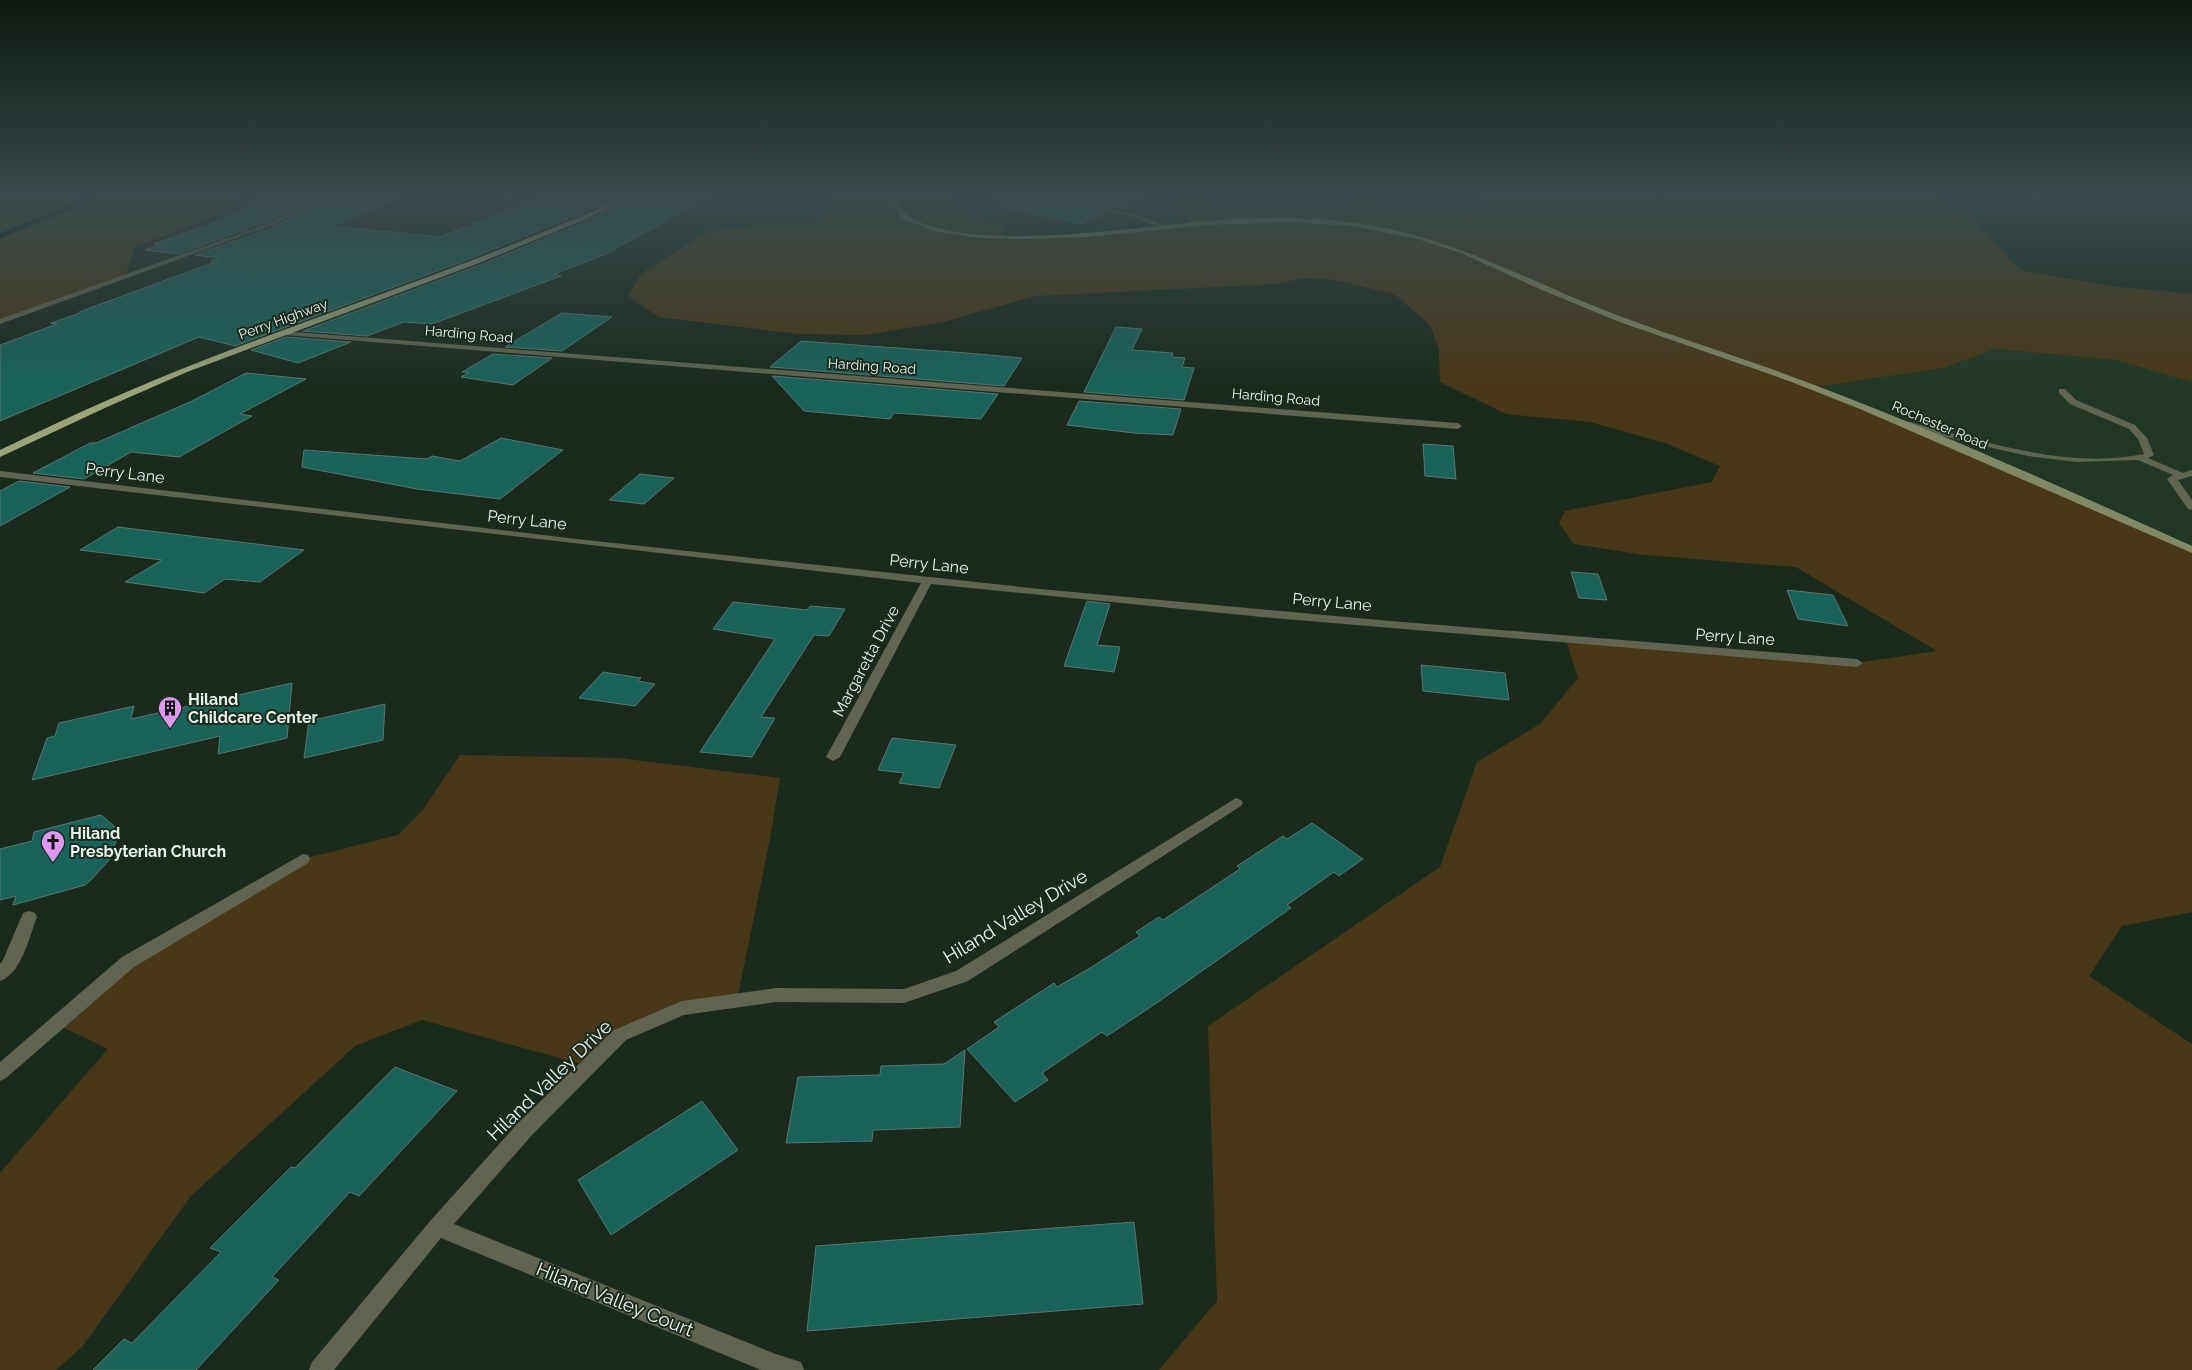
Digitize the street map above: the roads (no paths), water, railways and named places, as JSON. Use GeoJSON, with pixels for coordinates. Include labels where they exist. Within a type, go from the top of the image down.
{"type":"FeatureCollection","features":[{"type":"Feature","properties":{"kind":"main road","name":"Perry Highway"},"geometry":{"type":"LineString","coordinates":[[0,454],[128,394],[285,333],[486,259]]}},
{"type":"Feature","properties":{"kind":"street"},"geometry":{"type":"LineString","coordinates":[[0,322],[173,259]]}},
{"type":"Feature","properties":{"kind":"street","name":"Rochester Road"},"geometry":{"type":"LineString","coordinates":[[1477,259],[1577,302],[1673,338],[1815,387],[1900,422],[2192,550]]}},
{"type":"Feature","properties":{"kind":"street","name":"Harding Road"},"geometry":{"type":"LineString","coordinates":[[285,333],[1458,426]]}},
{"type":"Feature","properties":{"kind":"street"},"geometry":{"type":"LineString","coordinates":[[1900,422],[2009,450],[2068,460],[2140,458],[2149,455],[2142,438],[2132,426],[2072,402],[2062,391]]}},
{"type":"Feature","properties":{"kind":"street"},"geometry":{"type":"LineString","coordinates":[[2140,458],[2188,475]]}},
{"type":"Feature","properties":{"kind":"street","name":"Perry Lane"},"geometry":{"type":"LineString","coordinates":[[0,474],[401,522],[928,580],[1566,640],[1857,662]]}},
{"type":"Feature","properties":{"kind":"street"},"geometry":{"type":"LineString","coordinates":[[2188,475],[2172,479],[2192,507]]}},
{"type":"Feature","properties":{"kind":"street","name":"Margaretta Drive"},"geometry":{"type":"LineString","coordinates":[[833,757],[928,580]]}},
{"type":"Feature","properties":{"kind":"street","name":"Hiland Valley Drive"},"geometry":{"type":"LineString","coordinates":[[320,1370],[438,1227],[526,1129],[620,1036],[682,1008],[776,995],[904,996],[962,976],[1236,803]]}},
{"type":"Feature","properties":{"kind":"street"},"geometry":{"type":"LineString","coordinates":[[0,1073],[128,962],[193,921],[303,859]]}},
{"type":"Feature","properties":{"kind":"street"},"geometry":{"type":"LineString","coordinates":[[0,974],[10,964],[29,917]]}},
{"type":"Feature","properties":{"kind":"street","name":"Hiland Valley Court"},"geometry":{"type":"LineString","coordinates":[[438,1227],[764,1360],[793,1370]]}},
{"type":"Feature","properties":{"kind":"place","name":"Hiland Childcare Center"},"geometry":{"type":"Point","coordinates":[170,729]}},
{"type":"Feature","properties":{"kind":"place","name":"Hiland Presbyterian Church"},"geometry":{"type":"Point","coordinates":[53,863]}}]}
